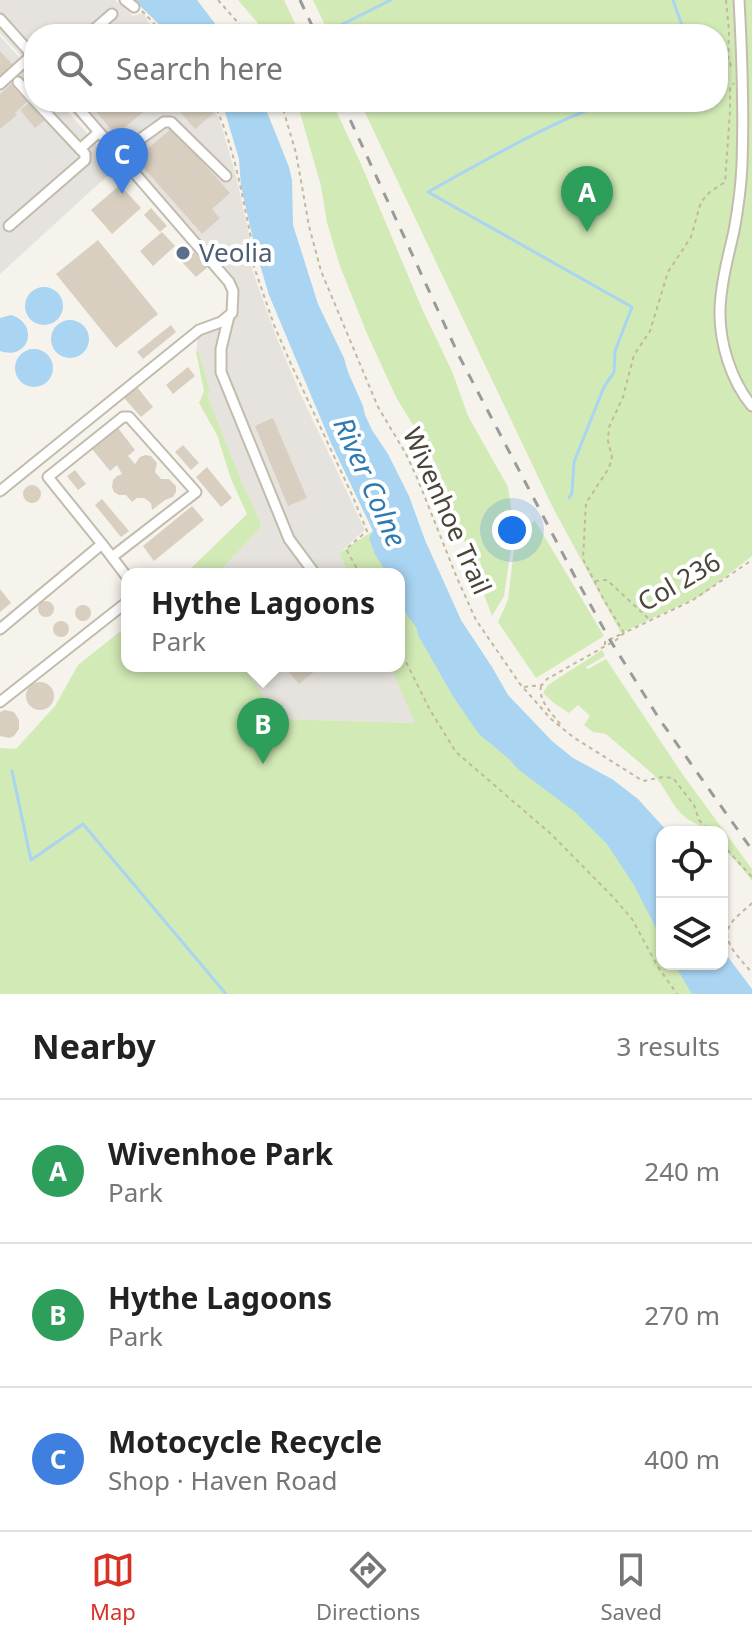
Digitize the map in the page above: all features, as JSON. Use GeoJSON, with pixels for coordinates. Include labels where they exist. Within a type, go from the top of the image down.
{"type":"FeatureCollection","features":[{"type":"Feature","properties":{"kind":"street"},"geometry":{"type":"LineString","coordinates":[[125,0],[134,7]]}},
{"type":"Feature","properties":{"kind":"street"},"geometry":{"type":"LineString","coordinates":[[739,0],[747,114],[740,193],[720,311],[721,332],[729,364],[737,384],[752,406]]}},
{"type":"Feature","properties":{"kind":"street"},"geometry":{"type":"LineString","coordinates":[[100,24],[112,14]]}},
{"type":"Feature","properties":{"kind":"street"},"geometry":{"type":"LineString","coordinates":[[0,19],[24,46]]}},
{"type":"Feature","properties":{"kind":"street"},"geometry":{"type":"LineString","coordinates":[[0,84],[24,64]]}},
{"type":"Feature","properties":{"kind":"street"},"geometry":{"type":"LineString","coordinates":[[18,82],[24,89]]}},
{"type":"Feature","properties":{"kind":"street"},"geometry":{"type":"LineString","coordinates":[[9,226],[85,160],[85,154],[45,112]]}},
{"type":"Feature","properties":{"kind":"street"},"geometry":{"type":"LineString","coordinates":[[0,491],[199,330],[229,316],[234,304],[229,282],[82,112]]}},
{"type":"Feature","properties":{"kind":"street"},"geometry":{"type":"LineString","coordinates":[[118,155],[164,122],[171,122],[226,176]]}},
{"type":"Feature","properties":{"kind":"street"},"geometry":{"type":"LineString","coordinates":[[80,149],[99,132]]}},
{"type":"Feature","properties":{"kind":"street"},"geometry":{"type":"LineString","coordinates":[[229,316],[221,349],[221,372],[289,539],[311,568]]}},
{"type":"Feature","properties":{"kind":"street"},"geometry":{"type":"LineString","coordinates":[[112,557],[196,492],[129,417],[123,417],[48,477],[121,569]]}},
{"type":"Feature","properties":{"kind":"street"},"geometry":{"type":"LineString","coordinates":[[0,629],[102,544]]}},
{"type":"Feature","properties":{"kind":"street"},"geometry":{"type":"LineString","coordinates":[[0,702],[121,607]]}},
{"type":"Feature","properties":{"kind":"path"},"geometry":{"type":"LineString","coordinates":[[218,0],[239,24]]}},
{"type":"Feature","properties":{"kind":"path"},"geometry":{"type":"LineString","coordinates":[[726,0],[728,53]]}},
{"type":"Feature","properties":{"kind":"path"},"geometry":{"type":"LineString","coordinates":[[134,7],[144,12],[155,24]]}},
{"type":"Feature","properties":{"kind":"path"},"geometry":{"type":"LineString","coordinates":[[623,634],[583,559],[586,503],[609,468],[612,457],[609,427],[623,397],[634,355],[650,331],[668,272],[691,237],[701,202],[725,182],[730,88],[736,82],[728,62]]}},
{"type":"Feature","properties":{"kind":"path"},"geometry":{"type":"LineString","coordinates":[[218,112],[234,163],[254,252],[252,261],[274,325],[367,531],[346,549],[357,568]]}},
{"type":"Feature","properties":{"kind":"path","name":"Wivenhoe Trail"},"geometry":{"type":"LineString","coordinates":[[284,112],[301,175],[313,245],[341,320],[378,407],[418,480],[476,620],[520,684],[551,719],[573,737],[643,781],[673,778],[694,805],[704,826]]}},
{"type":"Feature","properties":{"kind":"path"},"geometry":{"type":"LineString","coordinates":[[218,269],[236,257],[254,252]]}},
{"type":"Feature","properties":{"kind":"path","name":"Col 236"},"geometry":{"type":"LineString","coordinates":[[542,685],[547,679],[604,646],[605,642],[693,600],[752,560]]}},
{"type":"Feature","properties":{"kind":"path"},"geometry":{"type":"LineString","coordinates":[[594,581],[607,580],[650,620]]}},
{"type":"Feature","properties":{"kind":"path"},"geometry":{"type":"LineString","coordinates":[[405,660],[456,752],[551,834],[614,898],[632,919],[658,967],[677,994]]}},
{"type":"Feature","properties":{"kind":"path"},"geometry":{"type":"LineString","coordinates":[[520,684],[522,687],[542,685],[542,701],[573,737]]}},
{"type":"Feature","properties":{"kind":"path"},"geometry":{"type":"LineString","coordinates":[[728,851],[752,877]]}},
{"type":"Feature","properties":{"kind":"path"},"geometry":{"type":"LineString","coordinates":[[752,903],[728,928],[731,948],[752,973]]}},
{"type":"Feature","properties":{"kind":"shaded area"},"geometry":{"type":"Polygon","coordinates":[[[0,0],[115,0],[133,16],[145,15],[149,24],[24,24],[24,59],[0,33],[0,0]]]}},
{"type":"Feature","properties":{"kind":"shaded area"},"geometry":{"type":"Polygon","coordinates":[[[0,36],[24,63],[24,112],[68,112],[117,167],[0,274],[0,36]]]}},
{"type":"Feature","properties":{"kind":"shaded area"},"geometry":{"type":"Polygon","coordinates":[[[72,112],[216,112],[236,176],[252,248],[249,258],[257,284],[300,393],[365,530],[339,553],[345,568],[223,568],[262,526],[207,394],[210,392],[199,352],[196,352],[199,330],[229,316],[229,282],[72,112]]]}},
{"type":"Feature","properties":{"kind":"shaded area"},"geometry":{"type":"Polygon","coordinates":[[[247,672],[393,672],[416,723],[279,719],[247,672]]]}},
{"type":"Feature","properties":{"kind":"green space"},"geometry":{"type":"Polygon","coordinates":[[[238,0],[284,0],[295,24],[258,24],[238,0]]]}},
{"type":"Feature","properties":{"kind":"green space"},"geometry":{"type":"Polygon","coordinates":[[[313,0],[752,0],[752,556],[702,595],[621,633],[552,506],[365,112],[728,112],[728,24],[324,24],[313,0]]]}},
{"type":"Feature","properties":{"kind":"green space"},"geometry":{"type":"Polygon","coordinates":[[[300,112],[337,112],[452,371],[468,416],[508,487],[514,528],[504,596],[492,616],[431,454],[397,399],[340,266],[327,223],[321,186],[300,112]]]}},
{"type":"Feature","properties":{"kind":"green space"},"geometry":{"type":"Polygon","coordinates":[[[196,352],[199,352],[210,392],[207,394],[262,526],[223,568],[191,568],[247,514],[231,479],[217,435],[199,403],[204,391],[196,352]]]}},
{"type":"Feature","properties":{"kind":"green space"},"geometry":{"type":"Polygon","coordinates":[[[535,521],[604,636],[536,678],[498,622],[508,600],[516,532],[535,521]]]}},
{"type":"Feature","properties":{"kind":"green space"},"geometry":{"type":"Polygon","coordinates":[[[373,531],[402,568],[345,568],[339,553],[373,531]]]}},
{"type":"Feature","properties":{"kind":"green space"},"geometry":{"type":"Polygon","coordinates":[[[405,572],[572,786],[656,919],[656,970],[687,970],[705,994],[0,994],[0,748],[16,749],[55,706],[78,665],[121,631],[121,672],[247,672],[279,719],[415,723],[393,672],[405,672],[405,572]]]}},
{"type":"Feature","properties":{"kind":"green space"},"geometry":{"type":"Polygon","coordinates":[[[602,650],[605,656],[586,667],[588,669],[606,659],[720,826],[700,826],[686,818],[654,775],[606,734],[593,732],[584,725],[590,716],[578,705],[569,713],[543,693],[548,685],[602,650]]]}},
{"type":"Feature","properties":{"kind":"green space"},"geometry":{"type":"Polygon","coordinates":[[[728,836],[752,869],[752,881],[728,853],[728,836]]]}},
{"type":"Feature","properties":{"kind":"water"},"geometry":{"type":"Polygon","coordinates":[[[134,0],[197,0],[215,24],[159,24],[134,0]]]}},
{"type":"Feature","properties":{"kind":"water","name":"River Colne"},"geometry":{"type":"Polygon","coordinates":[[[225,112],[267,112],[289,167],[293,225],[318,304],[344,358],[372,430],[409,496],[461,620],[508,695],[552,741],[573,758],[612,779],[638,799],[663,826],[656,826],[656,928],[634,885],[607,844],[575,812],[519,770],[479,734],[418,635],[405,610],[405,568],[383,568],[375,554],[369,538],[373,531],[331,443],[269,295],[241,186],[239,159],[225,112]]]}},
{"type":"Feature","properties":{"kind":"water"},"geometry":{"type":"Polygon","coordinates":[[[44,287],[58,292],[63,306],[58,320],[44,325],[30,320],[25,306],[30,292],[44,287]]]}},
{"type":"Feature","properties":{"kind":"water"},"geometry":{"type":"Polygon","coordinates":[[[11,315],[26,326],[28,333],[24,346],[10,353],[0,351],[0,318],[11,315]]]}},
{"type":"Feature","properties":{"kind":"water"},"geometry":{"type":"Polygon","coordinates":[[[70,320],[83,326],[89,339],[83,352],[70,358],[57,352],[51,339],[57,326],[70,320]]]}},
{"type":"Feature","properties":{"kind":"water"},"geometry":{"type":"Polygon","coordinates":[[[34,349],[48,354],[53,368],[48,382],[34,387],[20,382],[15,368],[20,354],[34,349]]]}},
{"type":"Feature","properties":{"kind":"water"},"geometry":{"type":"Polygon","coordinates":[[[728,957],[752,989],[752,994],[692,994],[678,970],[728,970],[728,957]]]}},
{"type":"Feature","properties":{"kind":"building"},"geometry":{"type":"Polygon","coordinates":[[[0,51],[13,65],[0,77],[0,51]]]}},
{"type":"Feature","properties":{"kind":"building"},"geometry":{"type":"Polygon","coordinates":[[[11,84],[24,99],[24,105],[0,129],[0,94],[11,84]]]}},
{"type":"Feature","properties":{"kind":"building"},"geometry":{"type":"Polygon","coordinates":[[[24,107],[24,112],[38,112],[45,120],[35,128],[20,110],[24,107]]]}},
{"type":"Feature","properties":{"kind":"building"},"geometry":{"type":"Polygon","coordinates":[[[96,112],[143,112],[116,135],[96,112]]]}},
{"type":"Feature","properties":{"kind":"building"},"geometry":{"type":"Polygon","coordinates":[[[181,112],[214,113],[195,129],[181,112]]]}},
{"type":"Feature","properties":{"kind":"building"},"geometry":{"type":"Polygon","coordinates":[[[172,128],[230,193],[212,209],[220,218],[202,234],[136,159],[172,128]]]}},
{"type":"Feature","properties":{"kind":"building"},"geometry":{"type":"Polygon","coordinates":[[[120,185],[141,208],[112,234],[91,210],[120,185]]]}},
{"type":"Feature","properties":{"kind":"building"},"geometry":{"type":"Polygon","coordinates":[[[151,208],[167,226],[160,232],[144,215],[151,208]]]}},
{"type":"Feature","properties":{"kind":"building"},"geometry":{"type":"Polygon","coordinates":[[[162,232],[175,246],[153,266],[140,251],[162,232]]]}},
{"type":"Feature","properties":{"kind":"building"},"geometry":{"type":"Polygon","coordinates":[[[98,240],[158,314],[116,348],[56,274],[98,240]]]}},
{"type":"Feature","properties":{"kind":"building"},"geometry":{"type":"Polygon","coordinates":[[[194,252],[208,267],[196,277],[182,262],[194,252]]]}},
{"type":"Feature","properties":{"kind":"building"},"geometry":{"type":"Polygon","coordinates":[[[171,325],[176,332],[143,359],[137,352],[171,325]]]}},
{"type":"Feature","properties":{"kind":"building"},"geometry":{"type":"Polygon","coordinates":[[[188,367],[195,376],[173,394],[166,385],[188,367]]]}},
{"type":"Feature","properties":{"kind":"building"},"geometry":{"type":"Polygon","coordinates":[[[137,387],[153,407],[141,417],[124,398],[137,387]]]}},
{"type":"Feature","properties":{"kind":"building"},"geometry":{"type":"Polygon","coordinates":[[[273,418],[307,498],[288,506],[255,426],[273,418]]]}},
{"type":"Feature","properties":{"kind":"building"},"geometry":{"type":"Polygon","coordinates":[[[118,428],[135,450],[128,456],[135,464],[140,457],[151,456],[157,463],[155,472],[161,479],[169,479],[176,486],[173,497],[152,510],[151,503],[144,498],[132,502],[126,495],[114,492],[113,480],[122,474],[117,465],[110,471],[92,449],[118,428]]]}},
{"type":"Feature","properties":{"kind":"building"},"geometry":{"type":"Polygon","coordinates":[[[183,445],[199,463],[191,470],[175,452],[183,445]]]}},
{"type":"Feature","properties":{"kind":"building"},"geometry":{"type":"Polygon","coordinates":[[[207,467],[232,498],[221,507],[196,477],[207,467]]]}},
{"type":"Feature","properties":{"kind":"building"},"geometry":{"type":"Polygon","coordinates":[[[75,470],[86,484],[78,490],[67,476],[75,470]]]}},
{"type":"Feature","properties":{"kind":"building"},"geometry":{"type":"Polygon","coordinates":[[[32,485],[41,494],[32,503],[23,494],[32,485]]]}},
{"type":"Feature","properties":{"kind":"building"},"geometry":{"type":"Polygon","coordinates":[[[102,499],[129,531],[121,537],[95,505],[102,499]]]}},
{"type":"Feature","properties":{"kind":"building"},"geometry":{"type":"Polygon","coordinates":[[[192,506],[204,520],[154,561],[143,546],[192,506]]]}},
{"type":"Feature","properties":{"kind":"building"},"geometry":{"type":"Polygon","coordinates":[[[0,589],[11,603],[0,612],[0,589]]]}},
{"type":"Feature","properties":{"kind":"building"},"geometry":{"type":"Polygon","coordinates":[[[43,601],[49,601],[54,609],[52,615],[43,617],[38,612],[38,606],[43,601]]]}},
{"type":"Feature","properties":{"kind":"building"},"geometry":{"type":"Polygon","coordinates":[[[80,605],[86,605],[91,613],[89,619],[80,621],[75,616],[75,610],[80,605]]]}},
{"type":"Feature","properties":{"kind":"building"},"geometry":{"type":"Polygon","coordinates":[[[58,621],[64,621],[69,629],[67,635],[58,637],[53,632],[53,626],[58,621]]]}},
{"type":"Feature","properties":{"kind":"building"},"geometry":{"type":"Polygon","coordinates":[[[289,672],[314,672],[299,684],[289,672]]]}},
{"type":"Feature","properties":{"kind":"building"},"geometry":{"type":"Polygon","coordinates":[[[40,682],[50,686],[54,696],[50,706],[40,710],[30,706],[26,696],[30,686],[40,682]]]}},
{"type":"Feature","properties":{"kind":"building"},"geometry":{"type":"Polygon","coordinates":[[[0,712],[14,712],[19,720],[19,729],[10,738],[0,736],[0,712]]]}},
{"type":"Feature","properties":{"kind":"waterway"},"geometry":{"type":"LineString","coordinates":[[343,24],[391,0]]}},
{"type":"Feature","properties":{"kind":"waterway"},"geometry":{"type":"LineString","coordinates":[[673,0],[681,24]]}},
{"type":"Feature","properties":{"kind":"waterway"},"geometry":{"type":"LineString","coordinates":[[569,498],[574,462],[604,387],[614,372],[615,351],[632,307],[428,192],[583,112]]}},
{"type":"Feature","properties":{"kind":"waterway"},"geometry":{"type":"LineString","coordinates":[[12,771],[31,860],[83,824],[226,994]]}},
{"type":"Feature","properties":{"kind":"railway"},"geometry":{"type":"LineString","coordinates":[[300,0],[311,24]]}},
{"type":"Feature","properties":{"kind":"railway"},"geometry":{"type":"LineString","coordinates":[[347,112],[459,356],[574,575],[660,720],[752,850]]}},
{"type":"Feature","properties":{"kind":"place","name":"Motocycle Recycle"},"geometry":{"type":"Point","coordinates":[122,194]}},
{"type":"Feature","properties":{"kind":"place","name":"Wivenhoe Park"},"geometry":{"type":"Point","coordinates":[587,232]}},
{"type":"Feature","properties":{"kind":"place","name":"Veolia"},"geometry":{"type":"Point","coordinates":[183,253]}},
{"type":"Feature","properties":{"kind":"place","name":"Hythe Lagoons"},"geometry":{"type":"Point","coordinates":[263,764]}}]}
